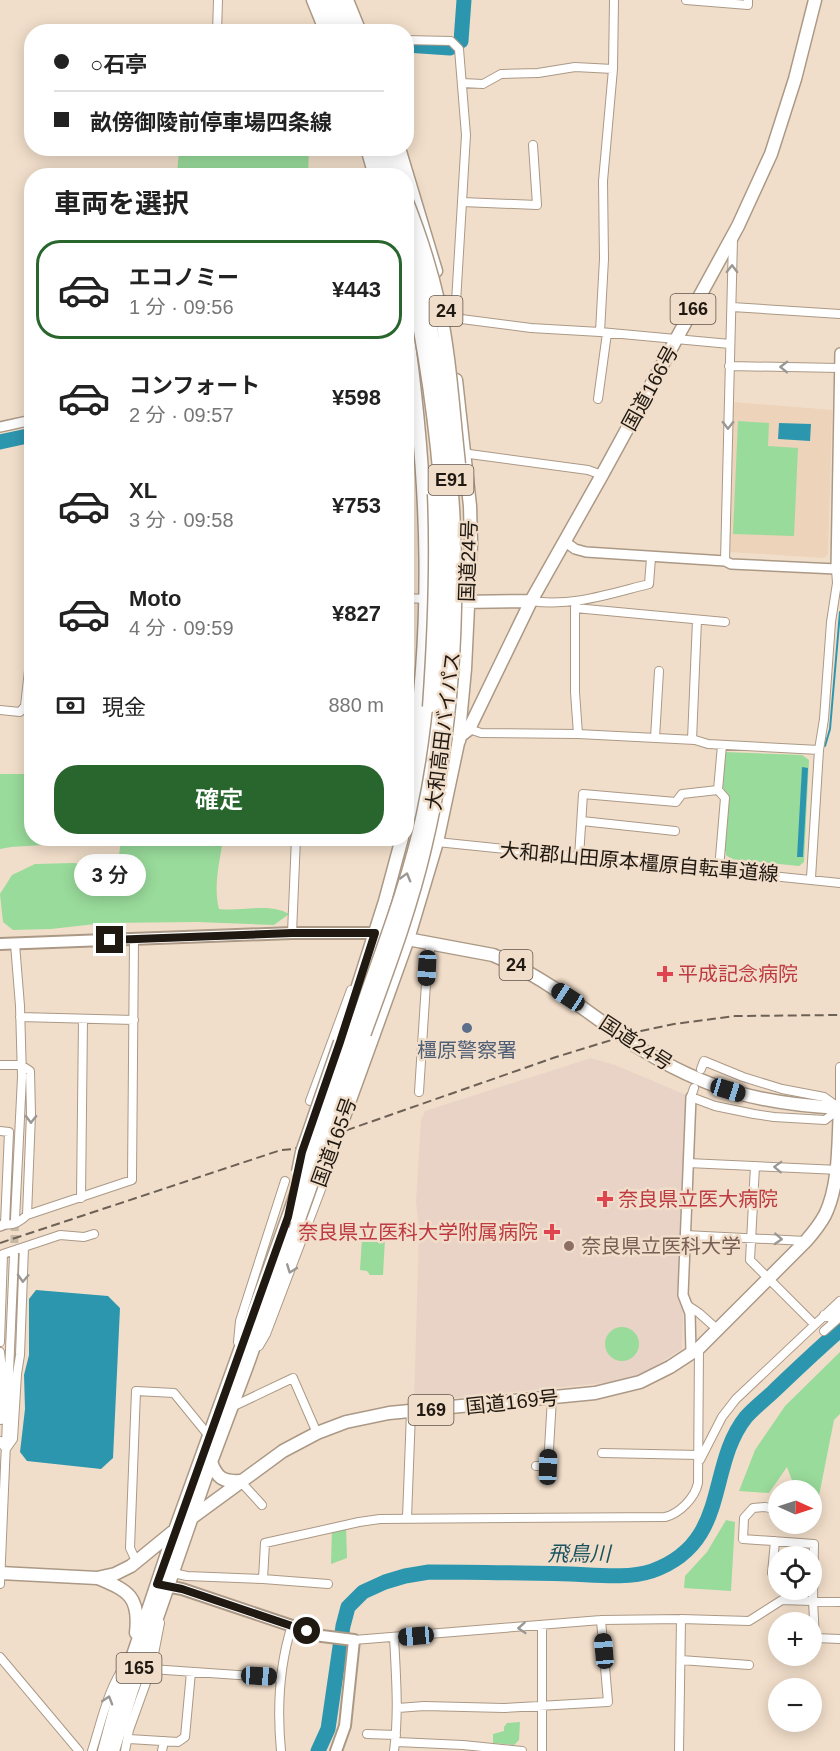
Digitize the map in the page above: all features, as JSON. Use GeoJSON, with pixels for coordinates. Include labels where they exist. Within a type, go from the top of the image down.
{"type":"FeatureCollection","features":[{"type":"Feature","properties":{"kind":"highway"},"geometry":{"type":"LineString","coordinates":[[313,0],[323,24]]}},
{"type":"Feature","properties":{"kind":"highway"},"geometry":{"type":"LineString","coordinates":[[323,0],[333,24]]}},
{"type":"Feature","properties":{"kind":"highway"},"geometry":{"type":"LineString","coordinates":[[335,0],[345,24]]}},
{"type":"Feature","properties":{"kind":"highway"},"geometry":{"type":"LineString","coordinates":[[348,0],[357,24]]}},
{"type":"Feature","properties":{"kind":"highway","name":"国道166号"},"geometry":{"type":"LineString","coordinates":[[458,743],[460,736],[469,729],[531,601],[733,235],[771,154],[795,79],[815,0]]}},
{"type":"Feature","properties":{"kind":"highway","name":"24"},"geometry":{"type":"LineString","coordinates":[[414,196],[451,318],[462,459]]}},
{"type":"Feature","properties":{"kind":"highway"},"geometry":{"type":"LineString","coordinates":[[414,221],[438,301],[462,459]]}},
{"type":"Feature","properties":{"kind":"highway","name":"大和高田バイパス"},"geometry":{"type":"LineString","coordinates":[[289,1225],[398,935],[425,849],[445,749],[454,657],[456,597],[452,496],[444,408],[426,302],[414,249]]}},
{"type":"Feature","properties":{"kind":"highway","name":"大和高田バイパス"},"geometry":{"type":"LineString","coordinates":[[398,935],[400,898],[423,814],[435,747],[444,656],[442,496],[422,337],[414,298]]}},
{"type":"Feature","properties":{"kind":"highway"},"geometry":{"type":"LineString","coordinates":[[414,798],[421,770],[429,707],[434,624],[435,534],[422,337]]}},
{"type":"Feature","properties":{"kind":"highway","name":"国道24号"},"geometry":{"type":"LineString","coordinates":[[414,391],[425,498],[426,599],[423,675],[414,752]]}},
{"type":"Feature","properties":{"kind":"highway","name":"国道24号"},"geometry":{"type":"LineString","coordinates":[[398,935],[437,842],[458,743],[465,669],[467,603],[462,459]]}},
{"type":"Feature","properties":{"kind":"highway"},"geometry":{"type":"LineString","coordinates":[[426,599],[467,603],[531,601]]}},
{"type":"Feature","properties":{"kind":"highway"},"geometry":{"type":"LineString","coordinates":[[414,840],[437,842]]}},
{"type":"Feature","properties":{"kind":"highway"},"geometry":{"type":"LineString","coordinates":[[375,933],[399,846]]}},
{"type":"Feature","properties":{"kind":"highway","name":"国道24号"},"geometry":{"type":"LineString","coordinates":[[375,933],[398,935],[486,954],[511,963],[568,997],[663,1063],[694,1078],[750,1097],[799,1106],[840,1108]]}},
{"type":"Feature","properties":{"kind":"highway","name":"国道165号"},"geometry":{"type":"LineString","coordinates":[[104,1751],[134,1653],[163,1585],[173,1573],[232,1407],[242,1364],[289,1225],[302,1152],[375,933]]}},
{"type":"Feature","properties":{"kind":"highway","name":"国道165号"},"geometry":{"type":"LineString","coordinates":[[289,1225],[317,1192],[398,968],[398,935]]}},
{"type":"Feature","properties":{"kind":"highway","name":"国道169号"},"geometry":{"type":"LineString","coordinates":[[0,1573],[97,1578],[115,1574],[137,1563],[176,1530],[283,1451],[317,1432],[362,1418],[389,1413],[552,1398],[611,1390],[640,1382],[670,1367],[695,1351],[806,1241],[826,1214],[838,1170],[840,1108]]}},
{"type":"Feature","properties":{"kind":"highway","name":"国道165号"},"geometry":{"type":"LineString","coordinates":[[113,1751],[160,1611],[163,1585],[176,1530],[209,1436],[242,1364]]}},
{"type":"Feature","properties":{"kind":"highway"},"geometry":{"type":"LineString","coordinates":[[211,1462],[221,1480],[240,1481]]}},
{"type":"Feature","properties":{"kind":"highway"},"geometry":{"type":"LineString","coordinates":[[97,1578],[126,1592],[133,1599],[137,1619],[134,1653]]}},
{"type":"Feature","properties":{"kind":"main road"},"geometry":{"type":"LineString","coordinates":[[0,944],[292,933],[375,933]]}},
{"type":"Feature","properties":{"kind":"main road"},"geometry":{"type":"LineString","coordinates":[[163,1585],[182,1589],[322,1636],[352,1640],[345,1726],[336,1751]]}},
{"type":"Feature","properties":{"kind":"street"},"geometry":{"type":"LineString","coordinates":[[217,24],[218,0]]}},
{"type":"Feature","properties":{"kind":"street"},"geometry":{"type":"LineString","coordinates":[[598,399],[603,332],[603,181],[613,69],[614,0]]}},
{"type":"Feature","properties":{"kind":"street"},"geometry":{"type":"LineString","coordinates":[[686,0],[748,5],[748,0]]}},
{"type":"Feature","properties":{"kind":"street"},"geometry":{"type":"LineString","coordinates":[[414,40],[451,41],[459,49],[466,135],[451,318]]}},
{"type":"Feature","properties":{"kind":"street"},"geometry":{"type":"LineString","coordinates":[[462,83],[483,84],[501,74],[538,73],[575,67],[613,69]]}},
{"type":"Feature","properties":{"kind":"street"},"geometry":{"type":"LineString","coordinates":[[462,202],[537,205],[533,145]]}},
{"type":"Feature","properties":{"kind":"street"},"geometry":{"type":"LineString","coordinates":[[725,561],[733,235]]}},
{"type":"Feature","properties":{"kind":"street"},"geometry":{"type":"LineString","coordinates":[[732,307],[840,314]]}},
{"type":"Feature","properties":{"kind":"street"},"geometry":{"type":"LineString","coordinates":[[414,313],[531,328],[730,344]]}},
{"type":"Feature","properties":{"kind":"street"},"geometry":{"type":"LineString","coordinates":[[812,878],[819,750],[838,570],[840,353]]}},
{"type":"Feature","properties":{"kind":"street"},"geometry":{"type":"LineString","coordinates":[[729,366],[840,367]]}},
{"type":"Feature","properties":{"kind":"street"},"geometry":{"type":"LineString","coordinates":[[0,427],[24,422]]}},
{"type":"Feature","properties":{"kind":"street"},"geometry":{"type":"LineString","coordinates":[[421,452],[462,459],[588,470],[602,475]]}},
{"type":"Feature","properties":{"kind":"street"},"geometry":{"type":"LineString","coordinates":[[564,541],[575,549],[586,552],[838,570]]}},
{"type":"Feature","properties":{"kind":"street"},"geometry":{"type":"LineString","coordinates":[[576,605],[649,584],[651,558]]}},
{"type":"Feature","properties":{"kind":"street"},"geometry":{"type":"LineString","coordinates":[[414,598],[426,599]]}},
{"type":"Feature","properties":{"kind":"street"},"geometry":{"type":"LineString","coordinates":[[531,601],[725,622]]}},
{"type":"Feature","properties":{"kind":"street"},"geometry":{"type":"LineString","coordinates":[[576,605],[578,734]]}},
{"type":"Feature","properties":{"kind":"street"},"geometry":{"type":"LineString","coordinates":[[692,740],[697,620]]}},
{"type":"Feature","properties":{"kind":"street"},"geometry":{"type":"LineString","coordinates":[[655,738],[659,671]]}},
{"type":"Feature","properties":{"kind":"street"},"geometry":{"type":"LineString","coordinates":[[0,710],[20,712],[24,707]]}},
{"type":"Feature","properties":{"kind":"street"},"geometry":{"type":"LineString","coordinates":[[469,729],[481,733],[578,734],[819,750]]}},
{"type":"Feature","properties":{"kind":"street"},"geometry":{"type":"LineString","coordinates":[[718,869],[725,798],[718,789],[722,745]]}},
{"type":"Feature","properties":{"kind":"street"},"geometry":{"type":"LineString","coordinates":[[579,857],[583,794],[676,802],[682,794],[718,789]]}},
{"type":"Feature","properties":{"kind":"street"},"geometry":{"type":"LineString","coordinates":[[582,822],[675,831]]}},
{"type":"Feature","properties":{"kind":"street","name":"大和郡山田原本橿原自転車道線"},"geometry":{"type":"LineString","coordinates":[[437,842],[713,871],[718,869],[812,878],[817,882],[840,883]]}},
{"type":"Feature","properties":{"kind":"street"},"geometry":{"type":"LineString","coordinates":[[292,933],[296,846]]}},
{"type":"Feature","properties":{"kind":"street"},"geometry":{"type":"LineString","coordinates":[[310,1101],[363,956],[375,933]]}},
{"type":"Feature","properties":{"kind":"street"},"geometry":{"type":"LineString","coordinates":[[0,1131],[9,1132],[2,1225],[20,1222],[27,1215],[132,1180],[134,939]]}},
{"type":"Feature","properties":{"kind":"street"},"geometry":{"type":"LineString","coordinates":[[419,1092],[427,968],[431,943]]}},
{"type":"Feature","properties":{"kind":"street"},"geometry":{"type":"LineString","coordinates":[[15,944],[21,1065],[15,1219]]}},
{"type":"Feature","properties":{"kind":"street"},"geometry":{"type":"LineString","coordinates":[[360,1088],[395,993],[398,968]]}},
{"type":"Feature","properties":{"kind":"street"},"geometry":{"type":"LineString","coordinates":[[20,1017],[134,1020]]}},
{"type":"Feature","properties":{"kind":"street"},"geometry":{"type":"LineString","coordinates":[[81,1198],[83,1019]]}},
{"type":"Feature","properties":{"kind":"street"},"geometry":{"type":"LineString","coordinates":[[701,1069],[704,1061],[742,1077],[782,1089],[824,1097],[840,1108]]}},
{"type":"Feature","properties":{"kind":"street"},"geometry":{"type":"LineString","coordinates":[[0,1065],[21,1065],[30,1071],[31,1114],[27,1215]]}},
{"type":"Feature","properties":{"kind":"street"},"geometry":{"type":"LineString","coordinates":[[840,1067],[840,1108]]}},
{"type":"Feature","properties":{"kind":"street"},"geometry":{"type":"LineString","coordinates":[[263,1579],[265,1543],[360,1522],[408,1518],[665,1517],[676,1513],[696,1491],[699,1458],[695,1351],[690,1313],[683,1295],[693,1093],[714,1106],[774,1118],[825,1120],[840,1108]]}},
{"type":"Feature","properties":{"kind":"street"},"geometry":{"type":"LineString","coordinates":[[242,1364],[266,1334],[334,1155]]}},
{"type":"Feature","properties":{"kind":"street"},"geometry":{"type":"LineString","coordinates":[[688,1163],[838,1170]]}},
{"type":"Feature","properties":{"kind":"street"},"geometry":{"type":"LineString","coordinates":[[754,1166],[750,1260],[814,1324]]}},
{"type":"Feature","properties":{"kind":"street"},"geometry":{"type":"LineString","coordinates":[[242,1364],[240,1321],[285,1180]]}},
{"type":"Feature","properties":{"kind":"street"},"geometry":{"type":"LineString","coordinates":[[0,1342],[1,1254],[60,1235],[84,1237],[94,1234]]}},
{"type":"Feature","properties":{"kind":"street"},"geometry":{"type":"LineString","coordinates":[[685,1235],[806,1241]]}},
{"type":"Feature","properties":{"kind":"street"},"geometry":{"type":"LineString","coordinates":[[6,1449],[13,1438],[20,1355],[24,1247]]}},
{"type":"Feature","properties":{"kind":"street"},"geometry":{"type":"LineString","coordinates":[[0,1584],[3,1465],[6,1449],[14,1255]]}},
{"type":"Feature","properties":{"kind":"street"},"geometry":{"type":"LineString","coordinates":[[699,1458],[722,1417],[736,1399],[840,1301]]}},
{"type":"Feature","properties":{"kind":"street"},"geometry":{"type":"LineString","coordinates":[[687,1305],[717,1329]]}},
{"type":"Feature","properties":{"kind":"street"},"geometry":{"type":"LineString","coordinates":[[824,1315],[830,1318],[840,1309]]}},
{"type":"Feature","properties":{"kind":"street"},"geometry":{"type":"LineString","coordinates":[[824,1332],[840,1317]]}},
{"type":"Feature","properties":{"kind":"street"},"geometry":{"type":"LineString","coordinates":[[0,1352],[0,1420]]}},
{"type":"Feature","properties":{"kind":"street"},"geometry":{"type":"LineString","coordinates":[[232,1407],[293,1378],[317,1432]]}},
{"type":"Feature","properties":{"kind":"street"},"geometry":{"type":"LineString","coordinates":[[137,1563],[130,1548],[136,1391],[174,1393],[209,1436]]}},
{"type":"Feature","properties":{"kind":"street"},"geometry":{"type":"LineString","coordinates":[[536,1466],[548,1467],[552,1398]]}},
{"type":"Feature","properties":{"kind":"street"},"geometry":{"type":"LineString","coordinates":[[408,1518],[411,1412]]}},
{"type":"Feature","properties":{"kind":"street"},"geometry":{"type":"LineString","coordinates":[[0,1441],[6,1449]]}},
{"type":"Feature","properties":{"kind":"street"},"geometry":{"type":"LineString","coordinates":[[602,1453],[699,1458]]}},
{"type":"Feature","properties":{"kind":"street"},"geometry":{"type":"LineString","coordinates":[[240,1481],[262,1505]]}},
{"type":"Feature","properties":{"kind":"street"},"geometry":{"type":"LineString","coordinates":[[768,1508],[753,1508],[744,1518],[743,1539],[814,1544],[814,1638],[840,1639]]}},
{"type":"Feature","properties":{"kind":"street"},"geometry":{"type":"LineString","coordinates":[[775,1541],[775,1546]]}},
{"type":"Feature","properties":{"kind":"street"},"geometry":{"type":"LineString","coordinates":[[173,1573],[187,1576],[328,1584]]}},
{"type":"Feature","properties":{"kind":"street"},"geometry":{"type":"LineString","coordinates":[[352,1640],[602,1620],[749,1621],[782,1600],[840,1602]]}},
{"type":"Feature","properties":{"kind":"street"},"geometry":{"type":"LineString","coordinates":[[125,1751],[129,1730],[151,1669],[160,1611]]}},
{"type":"Feature","properties":{"kind":"street"},"geometry":{"type":"LineString","coordinates":[[679,1751],[681,1619]]}},
{"type":"Feature","properties":{"kind":"street"},"geometry":{"type":"LineString","coordinates":[[398,1708],[424,1706],[504,1708],[608,1702],[602,1620]]}},
{"type":"Feature","properties":{"kind":"street"},"geometry":{"type":"LineString","coordinates":[[281,1751],[279,1731],[281,1678],[284,1651],[292,1625]]}},
{"type":"Feature","properties":{"kind":"street"},"geometry":{"type":"LineString","coordinates":[[542,1626],[542,1751]]}},
{"type":"Feature","properties":{"kind":"street"},"geometry":{"type":"LineString","coordinates":[[394,1637],[398,1708],[394,1751]]}},
{"type":"Feature","properties":{"kind":"street"},"geometry":{"type":"LineString","coordinates":[[92,1751],[111,1690],[119,1672],[134,1653]]}},
{"type":"Feature","properties":{"kind":"street"},"geometry":{"type":"LineString","coordinates":[[0,1658],[79,1751]]}},
{"type":"Feature","properties":{"kind":"street"},"geometry":{"type":"LineString","coordinates":[[681,1660],[749,1665]]}},
{"type":"Feature","properties":{"kind":"street"},"geometry":{"type":"LineString","coordinates":[[151,1669],[281,1678]]}},
{"type":"Feature","properties":{"kind":"street"},"geometry":{"type":"LineString","coordinates":[[129,1739],[178,1742],[185,1737],[191,1672]]}},
{"type":"Feature","properties":{"kind":"street"},"geometry":{"type":"LineString","coordinates":[[367,1734],[522,1751]]}},
{"type":"Feature","properties":{"kind":"street"},"geometry":{"type":"LineString","coordinates":[[162,1751],[164,1741]]}},
{"type":"Feature","properties":{"kind":"shaded area"},"geometry":{"type":"Polygon","coordinates":[[[733,402],[832,410],[828,554],[824,558],[729,552],[733,402]]]}},
{"type":"Feature","properties":{"kind":"shaded area","name":"奈良県立医科大学附属病院"},"geometry":{"type":"Polygon","coordinates":[[[591,1058],[615,1065],[691,1097],[682,1349],[642,1374],[613,1382],[414,1402],[419,1229],[416,1202],[421,1120],[425,1111],[591,1058]]]}},
{"type":"Feature","properties":{"kind":"green space"},"geometry":{"type":"Polygon","coordinates":[[[178,156],[309,156],[308,168],[178,168],[178,156]]]}},
{"type":"Feature","properties":{"kind":"green space"},"geometry":{"type":"Polygon","coordinates":[[[738,421],[769,423],[768,446],[798,448],[794,536],[733,534],[738,421]]]}},
{"type":"Feature","properties":{"kind":"green space"},"geometry":{"type":"Polygon","coordinates":[[[725,752],[802,755],[809,760],[804,862],[799,866],[731,859],[726,855],[724,851],[729,796],[723,788],[725,752]]]}},
{"type":"Feature","properties":{"kind":"green space"},"geometry":{"type":"Polygon","coordinates":[[[0,774],[24,774],[24,846],[27,846],[0,849],[0,774]]]}},
{"type":"Feature","properties":{"kind":"green space"},"geometry":{"type":"Polygon","coordinates":[[[120,846],[222,846],[217,883],[219,909],[264,908],[281,910],[289,914],[274,925],[197,922],[104,923],[51,929],[13,930],[3,922],[0,894],[12,875],[35,864],[73,863],[91,865],[106,879],[118,864],[120,846]]]}},
{"type":"Feature","properties":{"kind":"green space"},"geometry":{"type":"Polygon","coordinates":[[[362,1238],[385,1239],[383,1275],[370,1275],[367,1271],[360,1270],[362,1238]]]}},
{"type":"Feature","properties":{"kind":"green space"},"geometry":{"type":"Polygon","coordinates":[[[622,1327],[634,1332],[639,1344],[634,1356],[622,1361],[610,1356],[605,1344],[610,1332],[622,1327]]]}},
{"type":"Feature","properties":{"kind":"green space"},"geometry":{"type":"Polygon","coordinates":[[[840,1352],[840,1414],[834,1420],[822,1481],[792,1480],[787,1467],[778,1480],[768,1480],[768,1493],[739,1491],[755,1450],[785,1406],[840,1352]]]}},
{"type":"Feature","properties":{"kind":"green space"},"geometry":{"type":"Polygon","coordinates":[[[726,1520],[735,1522],[731,1591],[684,1588],[685,1576],[707,1552],[726,1520]]]}},
{"type":"Feature","properties":{"kind":"green space"},"geometry":{"type":"Polygon","coordinates":[[[346,1525],[347,1558],[331,1564],[332,1527],[346,1525]]]}},
{"type":"Feature","properties":{"kind":"green space"},"geometry":{"type":"Polygon","coordinates":[[[520,1722],[519,1740],[514,1745],[493,1743],[493,1734],[504,1731],[507,1723],[520,1722]]]}},
{"type":"Feature","properties":{"kind":"water"},"geometry":{"type":"Polygon","coordinates":[[[779,423],[811,424],[810,441],[778,439],[779,423]]]}},
{"type":"Feature","properties":{"kind":"water"},"geometry":{"type":"Polygon","coordinates":[[[802,767],[808,768],[803,857],[797,857],[802,767]]]}},
{"type":"Feature","properties":{"kind":"water"},"geometry":{"type":"Polygon","coordinates":[[[36,1290],[108,1296],[120,1308],[113,1458],[101,1469],[27,1461],[20,1452],[25,1409],[24,1375],[29,1355],[29,1299],[36,1290]]]}},
{"type":"Feature","properties":{"kind":"waterway"},"geometry":{"type":"LineString","coordinates":[[414,46],[450,48],[461,41],[464,0]]}},
{"type":"Feature","properties":{"kind":"waterway"},"geometry":{"type":"LineString","coordinates":[[0,442],[24,437]]}},
{"type":"Feature","properties":{"kind":"waterway"},"geometry":{"type":"LineString","coordinates":[[825,746],[830,729],[840,612]]}},
{"type":"Feature","properties":{"kind":"waterway","name":"飛鳥川"},"geometry":{"type":"LineString","coordinates":[[318,1751],[328,1729],[343,1626],[348,1607],[363,1592],[385,1582],[429,1572],[622,1576],[652,1571],[677,1558],[694,1542],[706,1523],[726,1458],[734,1437],[746,1417],[840,1330]]}},
{"type":"Feature","properties":{"kind":"tunnel"},"geometry":{"type":"LineString","coordinates":[[14,1255],[15,1219]]}},
{"type":"Feature","properties":{"kind":"railway"},"geometry":{"type":"LineString","coordinates":[[0,1243],[281,1150],[293,1149],[556,1057],[641,1031],[735,1016],[840,1015]]}},
{"type":"Feature","properties":{"kind":"place","name":"平成記念病院"},"geometry":{"type":"Point","coordinates":[665,974]}},
{"type":"Feature","properties":{"kind":"place","name":"橿原警察署"},"geometry":{"type":"Point","coordinates":[467,1028]}},
{"type":"Feature","properties":{"kind":"place","name":"奈良県立医大病院"},"geometry":{"type":"Point","coordinates":[605,1199]}},
{"type":"Feature","properties":{"kind":"place","name":"奈良県立医科大学附属病院"},"geometry":{"type":"Point","coordinates":[552,1232]}},
{"type":"Feature","properties":{"kind":"place","name":"奈良県立医科大学"},"geometry":{"type":"Point","coordinates":[569,1246]}},
{"type":"Feature","properties":{"kind":"route"},"geometry":{"type":"LineString","coordinates":[[110,940],[292,933],[375,933],[302,1152],[288,1217],[157,1584],[182,1589],[307,1631]]}}]}
